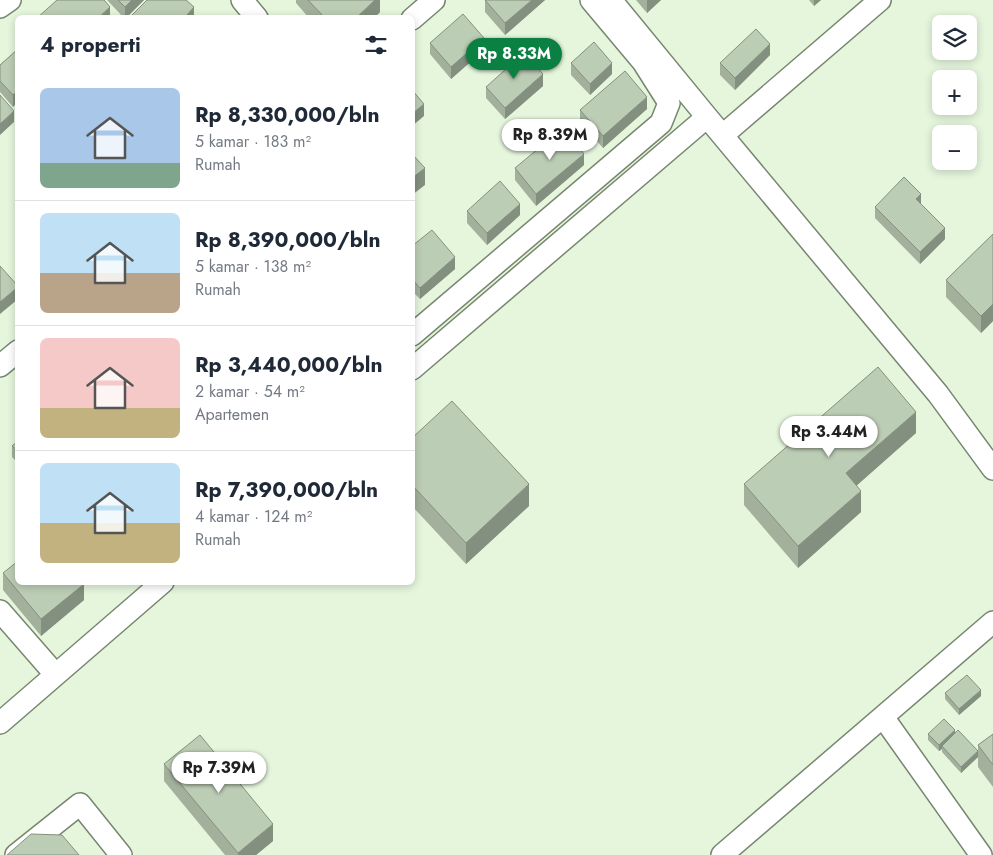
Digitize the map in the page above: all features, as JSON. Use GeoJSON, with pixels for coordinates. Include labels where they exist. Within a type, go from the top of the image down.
{"type":"FeatureCollection","features":[{"type":"Feature","properties":{"kind":"street"},"geometry":{"type":"LineString","coordinates":[[0,8],[10,0]]}},
{"type":"Feature","properties":{"kind":"street"},"geometry":{"type":"LineString","coordinates":[[242,0],[254,15]]}},
{"type":"Feature","properties":{"kind":"street"},"geometry":{"type":"LineString","coordinates":[[415,16],[434,0]]}},
{"type":"Feature","properties":{"kind":"street"},"geometry":{"type":"LineString","coordinates":[[415,333],[660,123],[669,103],[643,62],[591,0]]}},
{"type":"Feature","properties":{"kind":"street"},"geometry":{"type":"LineString","coordinates":[[611,0],[938,394],[993,469]]}},
{"type":"Feature","properties":{"kind":"street"},"geometry":{"type":"LineString","coordinates":[[723,135],[880,0]]}},
{"type":"Feature","properties":{"kind":"street"},"geometry":{"type":"LineString","coordinates":[[415,366],[707,117]]}},
{"type":"Feature","properties":{"kind":"street"},"geometry":{"type":"LineString","coordinates":[[0,366],[15,354]]}},
{"type":"Feature","properties":{"kind":"street"},"geometry":{"type":"LineString","coordinates":[[0,723],[159,585]]}},
{"type":"Feature","properties":{"kind":"street"},"geometry":{"type":"LineString","coordinates":[[0,612],[55,674]]}},
{"type":"Feature","properties":{"kind":"street"},"geometry":{"type":"LineString","coordinates":[[722,855],[993,622]]}},
{"type":"Feature","properties":{"kind":"street"},"geometry":{"type":"LineString","coordinates":[[883,717],[981,855]]}},
{"type":"Feature","properties":{"kind":"street"},"geometry":{"type":"LineString","coordinates":[[16,855],[80,804],[121,855]]}},
{"type":"Feature","properties":{"kind":"building"},"geometry":{"type":"Polygon","coordinates":[[[57,0],[104,0],[110,7],[101,15],[40,15],[57,0]]]}},
{"type":"Feature","properties":{"kind":"building"},"geometry":{"type":"Polygon","coordinates":[[[118,0],[132,0],[125,7],[118,0]]]}},
{"type":"Feature","properties":{"kind":"building"},"geometry":{"type":"Polygon","coordinates":[[[147,0],[186,0],[194,7],[187,15],[132,15],[147,0]]]}},
{"type":"Feature","properties":{"kind":"building"},"geometry":{"type":"Polygon","coordinates":[[[308,0],[375,0],[359,15],[322,15],[308,0]]]}},
{"type":"Feature","properties":{"kind":"building"},"geometry":{"type":"Polygon","coordinates":[[[485,0],[532,0],[505,23],[485,0]]]}},
{"type":"Feature","properties":{"kind":"building"},"geometry":{"type":"Polygon","coordinates":[[[463,14],[484,38],[451,67],[430,43],[463,14]]]}},
{"type":"Feature","properties":{"kind":"building"},"geometry":{"type":"Polygon","coordinates":[[[756,29],[770,44],[735,78],[720,63],[756,29]]]}},
{"type":"Feature","properties":{"kind":"building"},"geometry":{"type":"Polygon","coordinates":[[[594,42],[612,63],[590,84],[571,63],[594,42]]]}},
{"type":"Feature","properties":{"kind":"building"},"geometry":{"type":"Polygon","coordinates":[[[15,52],[15,93],[13,95],[0,81],[0,65],[15,52]]]}},
{"type":"Feature","properties":{"kind":"building"},"geometry":{"type":"Polygon","coordinates":[[[524,53],[543,74],[505,108],[486,87],[524,53]]]}},
{"type":"Feature","properties":{"kind":"building"},"geometry":{"type":"Polygon","coordinates":[[[625,71],[647,97],[603,136],[580,110],[625,71]]]}},
{"type":"Feature","properties":{"kind":"building"},"geometry":{"type":"Polygon","coordinates":[[[415,94],[424,104],[415,112],[415,94]]]}},
{"type":"Feature","properties":{"kind":"building"},"geometry":{"type":"Polygon","coordinates":[[[0,95],[14,111],[0,124],[0,95]]]}},
{"type":"Feature","properties":{"kind":"building"},"geometry":{"type":"Polygon","coordinates":[[[563,128],[584,154],[536,194],[515,168],[563,128]]]}},
{"type":"Feature","properties":{"kind":"building"},"geometry":{"type":"Polygon","coordinates":[[[415,157],[425,168],[415,176],[415,157]]]}},
{"type":"Feature","properties":{"kind":"building"},"geometry":{"type":"Polygon","coordinates":[[[904,177],[921,194],[916,199],[945,228],[920,252],[875,207],[904,177]]]}},
{"type":"Feature","properties":{"kind":"building"},"geometry":{"type":"Polygon","coordinates":[[[500,181],[520,204],[487,233],[467,211],[500,181]]]}},
{"type":"Feature","properties":{"kind":"building"},"geometry":{"type":"Polygon","coordinates":[[[432,230],[455,257],[420,288],[415,282],[415,244],[432,230]]]}},
{"type":"Feature","properties":{"kind":"building"},"geometry":{"type":"Polygon","coordinates":[[[993,234],[993,304],[981,316],[946,280],[993,234]]]}},
{"type":"Feature","properties":{"kind":"building"},"geometry":{"type":"Polygon","coordinates":[[[0,266],[15,283],[15,290],[0,302],[0,266]]]}},
{"type":"Feature","properties":{"kind":"building"},"geometry":{"type":"Polygon","coordinates":[[[878,367],[916,412],[846,473],[861,491],[798,546],[744,484],[878,367]]]}},
{"type":"Feature","properties":{"kind":"building"},"geometry":{"type":"Polygon","coordinates":[[[452,401],[529,484],[466,543],[415,488],[415,435],[452,401]]]}},
{"type":"Feature","properties":{"kind":"building"},"geometry":{"type":"Polygon","coordinates":[[[15,563],[15,585],[83,585],[41,619],[3,573],[15,563]]]}},
{"type":"Feature","properties":{"kind":"building"},"geometry":{"type":"Polygon","coordinates":[[[967,675],[981,690],[959,709],[945,693],[967,675]]]}},
{"type":"Feature","properties":{"kind":"building"},"geometry":{"type":"Polygon","coordinates":[[[944,719],[955,730],[939,745],[928,734],[944,719]]]}},
{"type":"Feature","properties":{"kind":"building"},"geometry":{"type":"Polygon","coordinates":[[[958,730],[978,751],[961,767],[942,746],[958,730]]]}},
{"type":"Feature","properties":{"kind":"building"},"geometry":{"type":"Polygon","coordinates":[[[993,734],[993,765],[978,745],[993,734]]]}},
{"type":"Feature","properties":{"kind":"building"},"geometry":{"type":"Polygon","coordinates":[[[200,735],[273,824],[238,853],[164,764],[200,735]]]}},
{"type":"Feature","properties":{"kind":"building"},"geometry":{"type":"Polygon","coordinates":[[[31,834],[62,835],[79,855],[7,855],[31,834]]]}}]}
